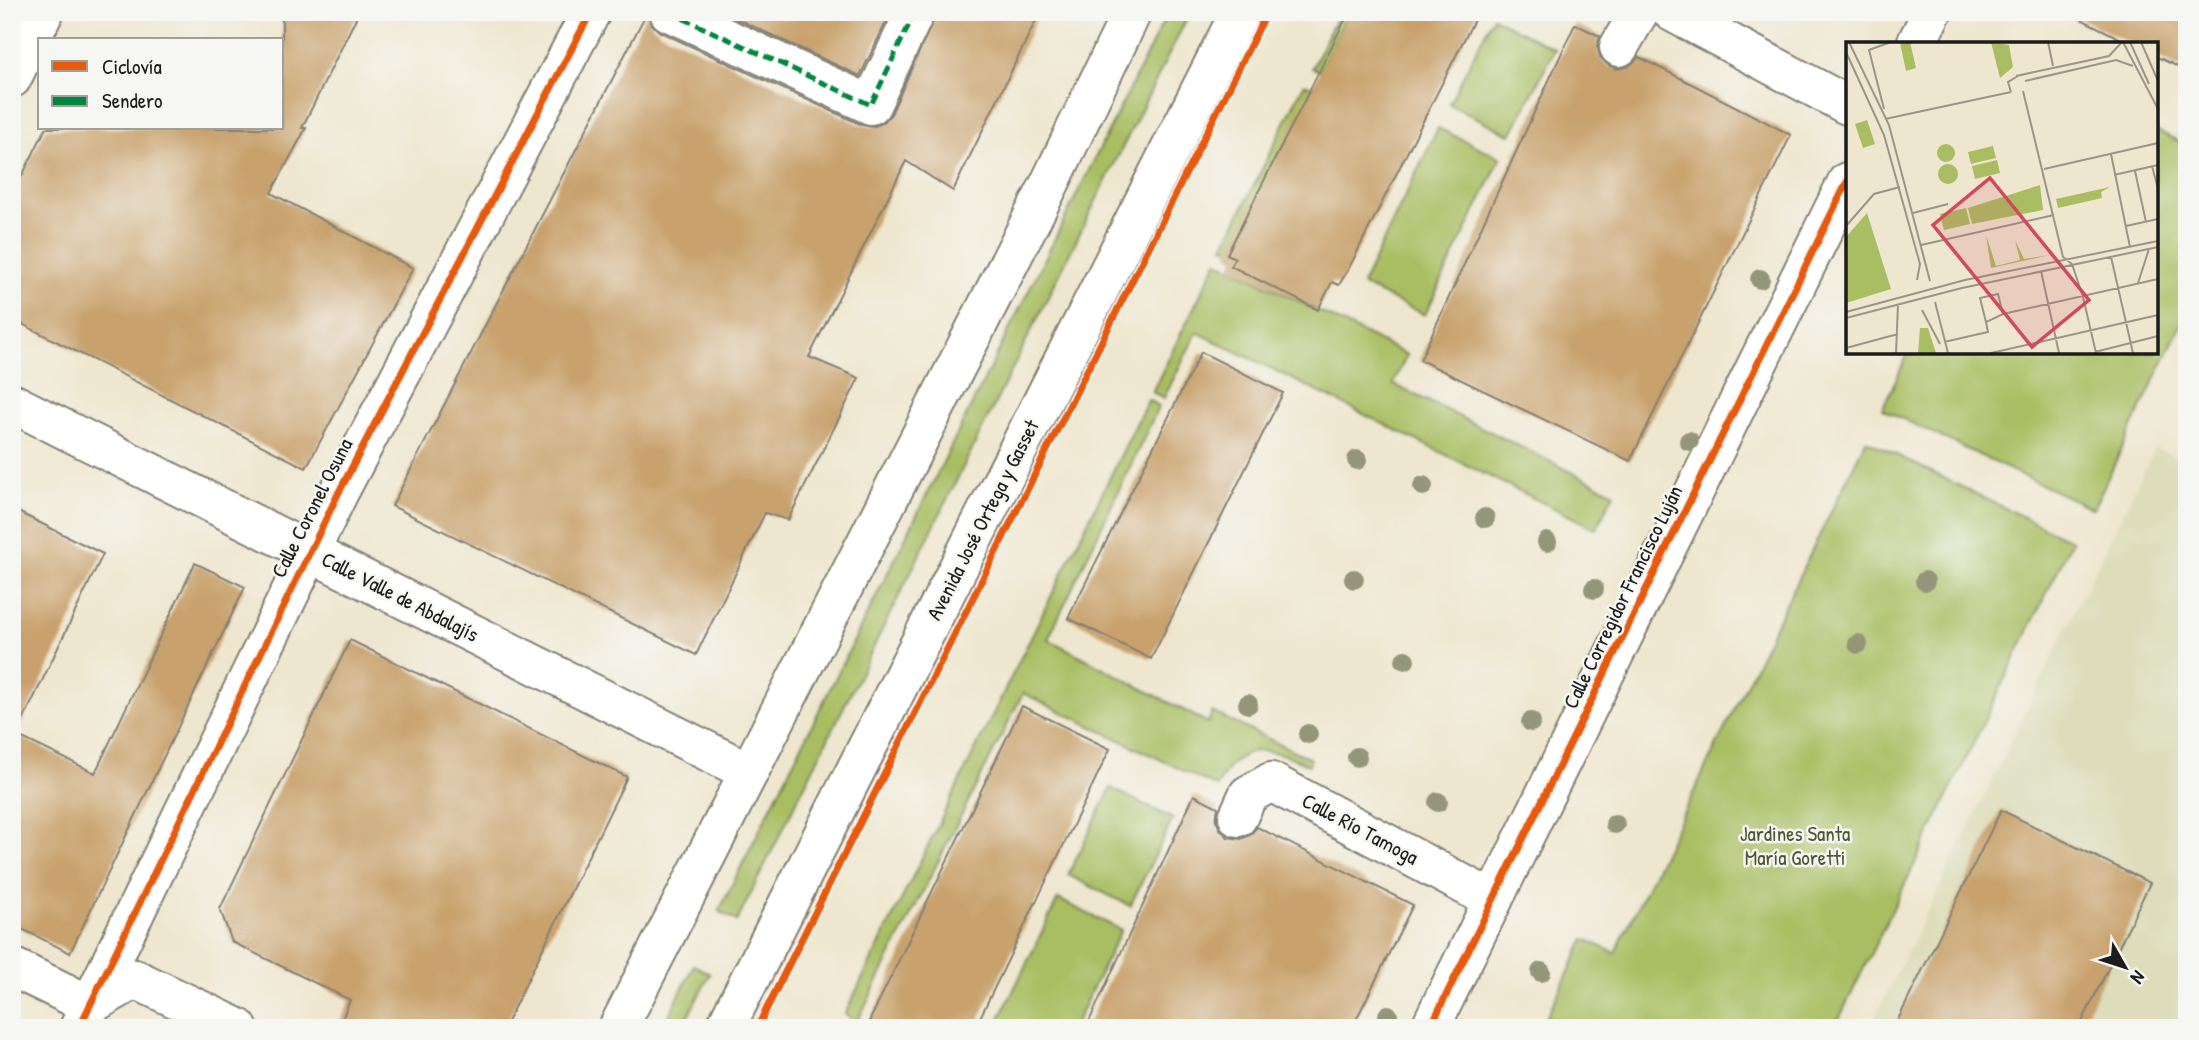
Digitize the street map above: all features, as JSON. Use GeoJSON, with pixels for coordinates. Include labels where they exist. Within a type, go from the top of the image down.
{"type":"FeatureCollection","features":[{"type":"Feature","properties":{"kind":"street"},"geometry":{"type":"LineString","coordinates":[[12,78],[44,12]]}},
{"type":"Feature","properties":{"kind":"street","name":"Calle Coronel Osuna"},"geometry":{"type":"LineString","coordinates":[[84,1016],[309,551],[591,12]]}},
{"type":"Feature","properties":{"kind":"street"},"geometry":{"type":"LineString","coordinates":[[670,12],[871,105],[915,12]]}},
{"type":"Feature","properties":{"kind":"street"},"geometry":{"type":"LineString","coordinates":[[618,1028],[1048,187],[1132,12]]}},
{"type":"Feature","properties":{"kind":"street","name":"Avenida José Ortega y Gasset"},"geometry":{"type":"LineString","coordinates":[[725,1028],[1240,12]]}},
{"type":"Feature","properties":{"kind":"street"},"geometry":{"type":"LineString","coordinates":[[1619,47],[1639,12]]}},
{"type":"Feature","properties":{"kind":"street"},"geometry":{"type":"LineString","coordinates":[[1672,12],[1846,104]]}},
{"type":"Feature","properties":{"kind":"street"},"geometry":{"type":"LineString","coordinates":[[1917,42],[1932,12]]}},
{"type":"Feature","properties":{"kind":"street","name":"Calle Corregidor Francisco Luján"},"geometry":{"type":"LineString","coordinates":[[1430,1028],[1846,184]]}},
{"type":"Feature","properties":{"kind":"street","name":"Calle Valle de Abdalajís"},"geometry":{"type":"LineString","coordinates":[[12,403],[749,772]]}},
{"type":"Feature","properties":{"kind":"street","name":"Calle Río Tamoga"},"geometry":{"type":"LineString","coordinates":[[1238,817],[1248,795],[1271,782],[1493,900]]}},
{"type":"Feature","properties":{"kind":"street"},"geometry":{"type":"LineString","coordinates":[[12,967],[84,1016],[135,979],[238,1028]]}},
{"type":"Feature","properties":{"kind":"shaded area"},"geometry":{"type":"Polygon","coordinates":[[[2155,448],[2187,463],[2187,1028],[1870,1028],[2155,448]]]}},
{"type":"Feature","properties":{"kind":"green space"},"geometry":{"type":"Polygon","coordinates":[[[1168,12],[1190,12],[737,921],[719,911],[1168,12]]]}},
{"type":"Feature","properties":{"kind":"green space"},"geometry":{"type":"Polygon","coordinates":[[[1339,12],[1349,12],[1320,71],[1312,68],[1339,12]]]}},
{"type":"Feature","properties":{"kind":"green space"},"geometry":{"type":"Polygon","coordinates":[[[1493,17],[1555,49],[1511,135],[1449,104],[1493,17]]]}},
{"type":"Feature","properties":{"kind":"green space"},"geometry":{"type":"Polygon","coordinates":[[[1304,84],[1313,87],[1233,251],[1224,246],[1304,84]]]}},
{"type":"Feature","properties":{"kind":"green space"},"geometry":{"type":"Polygon","coordinates":[[[1438,128],[1501,158],[1425,315],[1362,285],[1438,128]]]}},
{"type":"Feature","properties":{"kind":"green space"},"geometry":{"type":"Polygon","coordinates":[[[2157,131],[2187,145],[2187,312],[2093,509],[1882,409],[1908,354],[2157,354],[2157,131]]]}},
{"type":"Feature","properties":{"kind":"green space"},"geometry":{"type":"Polygon","coordinates":[[[1217,261],[1407,355],[1393,384],[1614,493],[1596,529],[1197,332],[1164,398],[1152,392],[1217,261]]]}},
{"type":"Feature","properties":{"kind":"green space"},"geometry":{"type":"Polygon","coordinates":[[[1148,400],[1159,406],[1048,639],[1208,723],[1212,712],[1311,759],[1309,765],[1281,754],[1256,751],[1235,761],[1217,787],[1023,693],[857,1022],[845,1014],[1148,400]]]}},
{"type":"Feature","properties":{"kind":"green space","name":"Jardines Santa María Goretti"},"geometry":{"type":"Polygon","coordinates":[[[1866,440],[2072,541],[1838,1021],[1848,1028],[1541,1028],[1585,939],[1615,953],[1866,440]]]}},
{"type":"Feature","properties":{"kind":"green space"},"geometry":{"type":"Polygon","coordinates":[[[1111,788],[1173,819],[1130,906],[1068,875],[1111,788]]]}},
{"type":"Feature","properties":{"kind":"green space"},"geometry":{"type":"Polygon","coordinates":[[[1058,899],[1121,930],[1073,1028],[995,1028],[1058,899]]]}},
{"type":"Feature","properties":{"kind":"green space"},"geometry":{"type":"Polygon","coordinates":[[[694,965],[710,974],[682,1028],[663,1028],[694,965]]]}},
{"type":"Feature","properties":{"kind":"building"},"geometry":{"type":"Polygon","coordinates":[[[282,12],[359,12],[302,128],[306,128],[271,193],[413,268],[306,468],[12,319],[12,196],[45,130],[284,130],[282,12]]]}},
{"type":"Feature","properties":{"kind":"building"},"geometry":{"type":"Polygon","coordinates":[[[647,12],[651,24],[660,32],[862,125],[872,127],[883,123],[891,114],[937,12],[1040,12],[953,191],[906,161],[809,357],[859,378],[788,520],[765,513],[696,655],[392,506],[647,12]]]}},
{"type":"Feature","properties":{"kind":"building"},"geometry":{"type":"Polygon","coordinates":[[[722,12],[891,12],[860,76],[722,12]]]}},
{"type":"Feature","properties":{"kind":"building"},"geometry":{"type":"Polygon","coordinates":[[[1349,12],[1478,12],[1350,266],[1339,285],[1332,282],[1318,310],[1231,266],[1235,258],[1227,254],[1349,12]]]}},
{"type":"Feature","properties":{"kind":"building"},"geometry":{"type":"Polygon","coordinates":[[[2067,12],[2187,12],[2187,71],[2157,57],[2157,42],[2127,42],[2067,12]]]}},
{"type":"Feature","properties":{"kind":"building"},"geometry":{"type":"Polygon","coordinates":[[[1575,24],[1600,36],[1597,46],[1600,57],[1609,66],[1618,69],[1629,66],[1639,57],[1791,135],[1630,461],[1420,360],[1575,24]]]}},
{"type":"Feature","properties":{"kind":"building"},"geometry":{"type":"Polygon","coordinates":[[[1201,352],[1283,393],[1151,659],[1068,618],[1201,352]]]}},
{"type":"Feature","properties":{"kind":"building"},"geometry":{"type":"Polygon","coordinates":[[[12,509],[103,554],[16,735],[95,773],[195,563],[245,587],[70,953],[12,924],[12,509]]]}},
{"type":"Feature","properties":{"kind":"building"},"geometry":{"type":"Polygon","coordinates":[[[350,640],[627,777],[504,1028],[338,1028],[350,1000],[232,942],[220,909],[350,640]]]}},
{"type":"Feature","properties":{"kind":"building"},"geometry":{"type":"Polygon","coordinates":[[[1022,706],[1110,749],[975,1028],[866,1028],[1022,706]]]}},
{"type":"Feature","properties":{"kind":"building"},"geometry":{"type":"Polygon","coordinates":[[[1194,795],[1218,807],[1216,820],[1228,837],[1241,839],[1250,835],[1257,827],[1413,905],[1352,1028],[1086,1028],[1194,795]]]}},
{"type":"Feature","properties":{"kind":"building"},"geometry":{"type":"Polygon","coordinates":[[[2001,810],[2150,883],[2079,1028],[1894,1028],[2001,810]]]}},
{"type":"Feature","properties":{"kind":"marked path"},"geometry":{"type":"LineString","coordinates":[[669,12],[871,105],[915,12]]}},
{"type":"Feature","properties":{"kind":"cycle path"},"geometry":{"type":"LineString","coordinates":[[79,1028],[338,494],[591,12]]}},
{"type":"Feature","properties":{"kind":"cycle path"},"geometry":{"type":"LineString","coordinates":[[757,1028],[1267,12]]}},
{"type":"Feature","properties":{"kind":"cycle path"},"geometry":{"type":"LineString","coordinates":[[1430,1028],[1846,184]]}}]}
